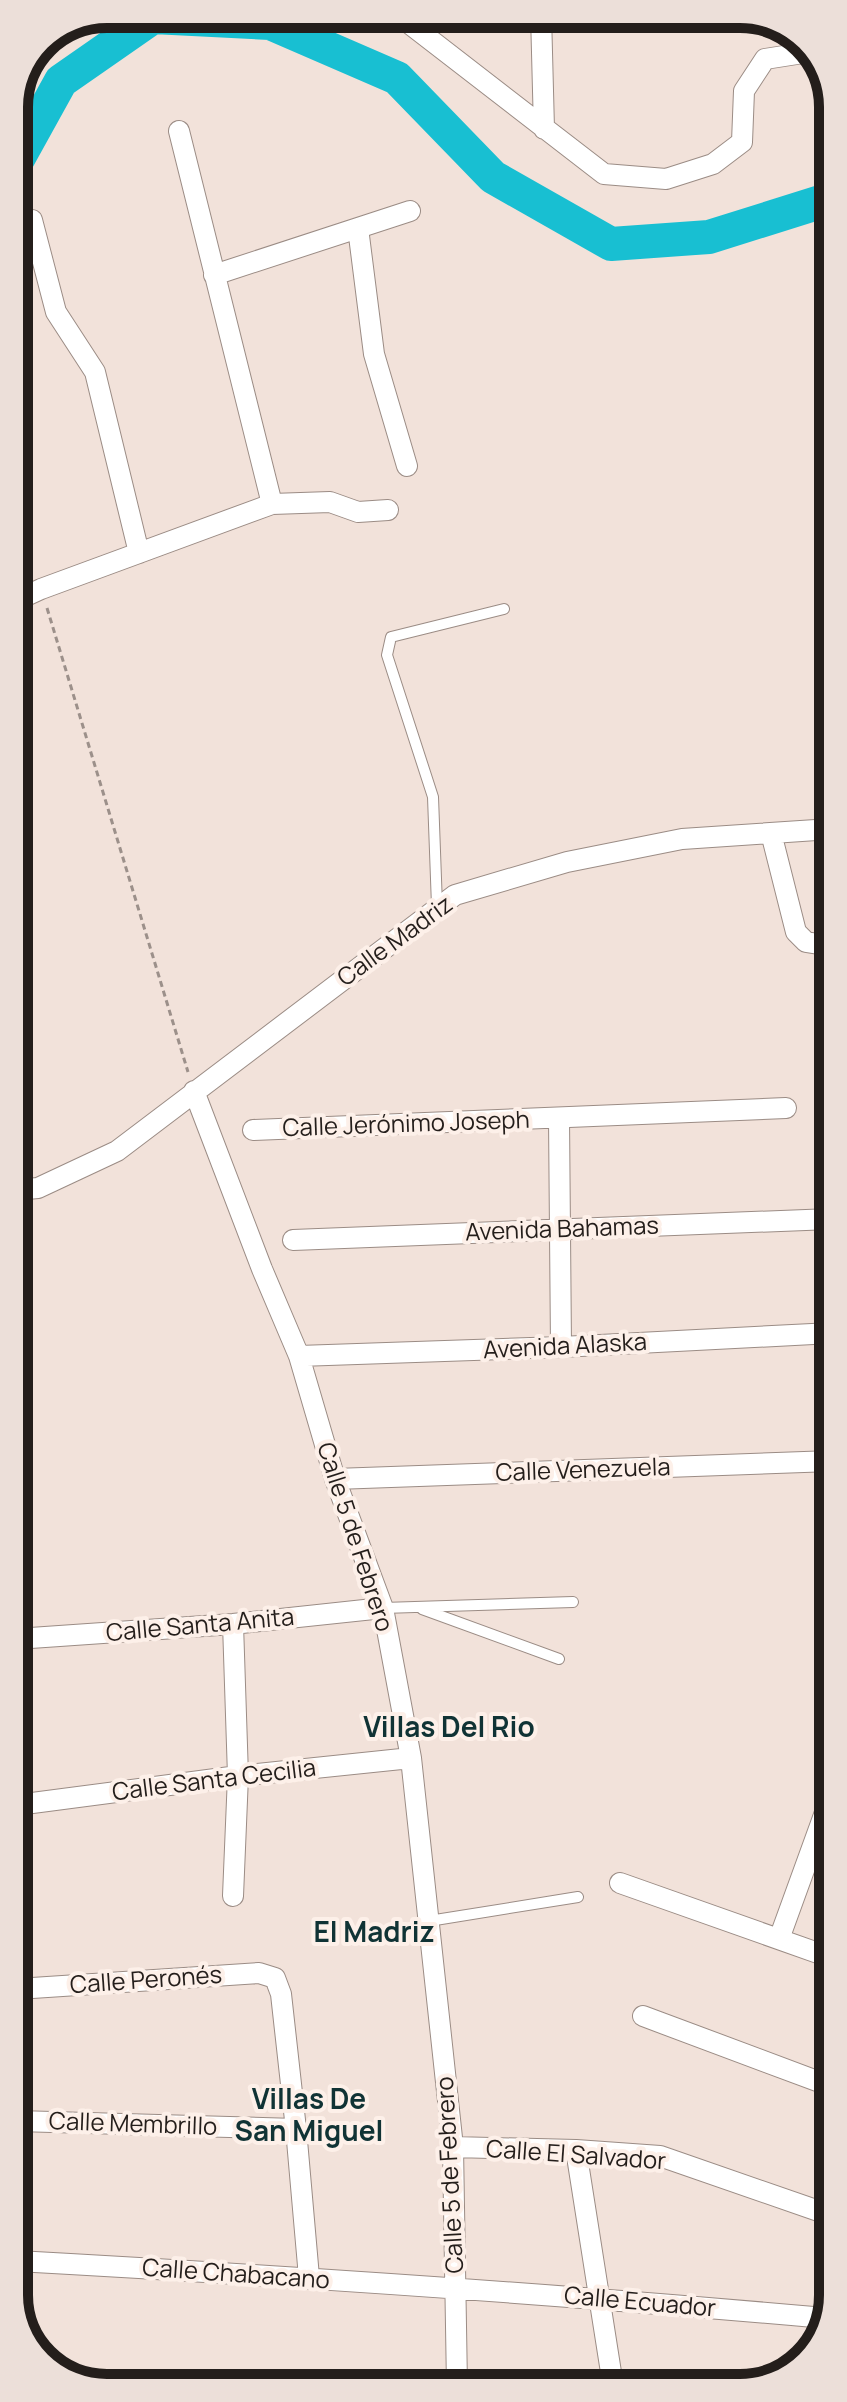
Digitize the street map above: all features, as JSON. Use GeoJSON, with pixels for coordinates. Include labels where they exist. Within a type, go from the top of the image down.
{"type":"FeatureCollection","features":[{"type":"Feature","properties":{"kind":"street"},"geometry":{"type":"LineString","coordinates":[[415,28],[604,174],[666,179],[713,164],[742,142],[744,91],[765,59],[798,54]]}},
{"type":"Feature","properties":{"kind":"street"},"geometry":{"type":"LineString","coordinates":[[541,28],[544,129]]}},
{"type":"Feature","properties":{"kind":"street"},"geometry":{"type":"LineString","coordinates":[[179,131],[272,504]]}},
{"type":"Feature","properties":{"kind":"street"},"geometry":{"type":"LineString","coordinates":[[214,275],[410,211]]}},
{"type":"Feature","properties":{"kind":"street"},"geometry":{"type":"LineString","coordinates":[[32,220],[56,312],[95,372],[139,553]]}},
{"type":"Feature","properties":{"kind":"street"},"geometry":{"type":"LineString","coordinates":[[358,228],[374,354],[407,466]]}},
{"type":"Feature","properties":{"kind":"street"},"geometry":{"type":"LineString","coordinates":[[28,595],[272,504],[330,502],[358,512],[388,510]]}},
{"type":"Feature","properties":{"kind":"street","name":"Calle Madriz"},"geometry":{"type":"LineString","coordinates":[[28,1189],[38,1188],[117,1151],[455,895],[567,862],[682,839],[819,830]]}},
{"type":"Feature","properties":{"kind":"street"},"geometry":{"type":"LineString","coordinates":[[771,833],[796,932],[806,942],[819,944]]}},
{"type":"Feature","properties":{"kind":"street","name":"Calle 5 de Febrero"},"geometry":{"type":"LineString","coordinates":[[194,1091],[299,1356],[335,1479],[383,1608],[411,1758],[453,2147],[457,2374]]}},
{"type":"Feature","properties":{"kind":"street","name":"Calle Jerónimo Joseph"},"geometry":{"type":"LineString","coordinates":[[253,1130],[786,1108]]}},
{"type":"Feature","properties":{"kind":"street"},"geometry":{"type":"LineString","coordinates":[[559,1118],[561,1347]]}},
{"type":"Feature","properties":{"kind":"street","name":"Avenida Bahamas"},"geometry":{"type":"LineString","coordinates":[[293,1240],[819,1219]]}},
{"type":"Feature","properties":{"kind":"street","name":"Avenida Alaska"},"geometry":{"type":"LineString","coordinates":[[299,1356],[819,1334]]}},
{"type":"Feature","properties":{"kind":"street","name":"Calle Venezuela"},"geometry":{"type":"LineString","coordinates":[[335,1479],[819,1461]]}},
{"type":"Feature","properties":{"kind":"street","name":"Calle Santa Anita"},"geometry":{"type":"LineString","coordinates":[[28,1638],[233,1624],[383,1608]]}},
{"type":"Feature","properties":{"kind":"street"},"geometry":{"type":"LineString","coordinates":[[233,1624],[238,1776],[233,1896]]}},
{"type":"Feature","properties":{"kind":"street","name":"Calle Santa Cecilia"},"geometry":{"type":"LineString","coordinates":[[28,1804],[238,1776],[411,1758]]}},
{"type":"Feature","properties":{"kind":"street"},"geometry":{"type":"LineString","coordinates":[[779,1939],[819,1829]]}},
{"type":"Feature","properties":{"kind":"street"},"geometry":{"type":"LineString","coordinates":[[620,1883],[819,1953]]}},
{"type":"Feature","properties":{"kind":"street","name":"Calle Peronés"},"geometry":{"type":"LineString","coordinates":[[28,1988],[259,1973],[275,1978],[281,1994],[296,2129]]}},
{"type":"Feature","properties":{"kind":"street"},"geometry":{"type":"LineString","coordinates":[[643,2016],[819,2082]]}},
{"type":"Feature","properties":{"kind":"street","name":"Calle Membrillo"},"geometry":{"type":"LineString","coordinates":[[28,2121],[296,2129]]}},
{"type":"Feature","properties":{"kind":"street"},"geometry":{"type":"LineString","coordinates":[[296,2129],[309,2277]]}},
{"type":"Feature","properties":{"kind":"street","name":"Calle El Salvador"},"geometry":{"type":"LineString","coordinates":[[453,2147],[660,2156],[819,2211]]}},
{"type":"Feature","properties":{"kind":"street"},"geometry":{"type":"LineString","coordinates":[[576,2150],[611,2374]]}},
{"type":"Feature","properties":{"kind":"street","name":"Calle Chabacano"},"geometry":{"type":"LineString","coordinates":[[28,2262],[309,2277],[455,2290]]}},
{"type":"Feature","properties":{"kind":"street","name":"Calle Ecuador"},"geometry":{"type":"LineString","coordinates":[[455,2290],[598,2298],[816,2317]]}},
{"type":"Feature","properties":{"kind":"lane"},"geometry":{"type":"LineString","coordinates":[[437,908],[433,797],[387,655],[391,637],[504,609]]}},
{"type":"Feature","properties":{"kind":"lane"},"geometry":{"type":"LineString","coordinates":[[383,1608],[573,1602]]}},
{"type":"Feature","properties":{"kind":"lane"},"geometry":{"type":"LineString","coordinates":[[415,1607],[559,1659]]}},
{"type":"Feature","properties":{"kind":"lane"},"geometry":{"type":"LineString","coordinates":[[429,1921],[578,1897]]}},
{"type":"Feature","properties":{"kind":"path"},"geometry":{"type":"LineString","coordinates":[[41,589],[194,1091]]}},
{"type":"Feature","properties":{"kind":"waterway"},"geometry":{"type":"LineString","coordinates":[[28,141],[61,81],[137,28]]}},
{"type":"Feature","properties":{"kind":"waterway"},"geometry":{"type":"LineString","coordinates":[[282,28],[397,78],[493,177],[611,244],[709,237],[819,202]]}},
{"type":"Feature","properties":{"kind":"district","name":"Villas Del Rio"},"geometry":{"type":"Point","coordinates":[449,1727]}},
{"type":"Feature","properties":{"kind":"district","name":"El Madriz"},"geometry":{"type":"Point","coordinates":[374,1932]}},
{"type":"Feature","properties":{"kind":"district","name":"Villas De San Miguel"},"geometry":{"type":"Point","coordinates":[309,2115]}}]}
